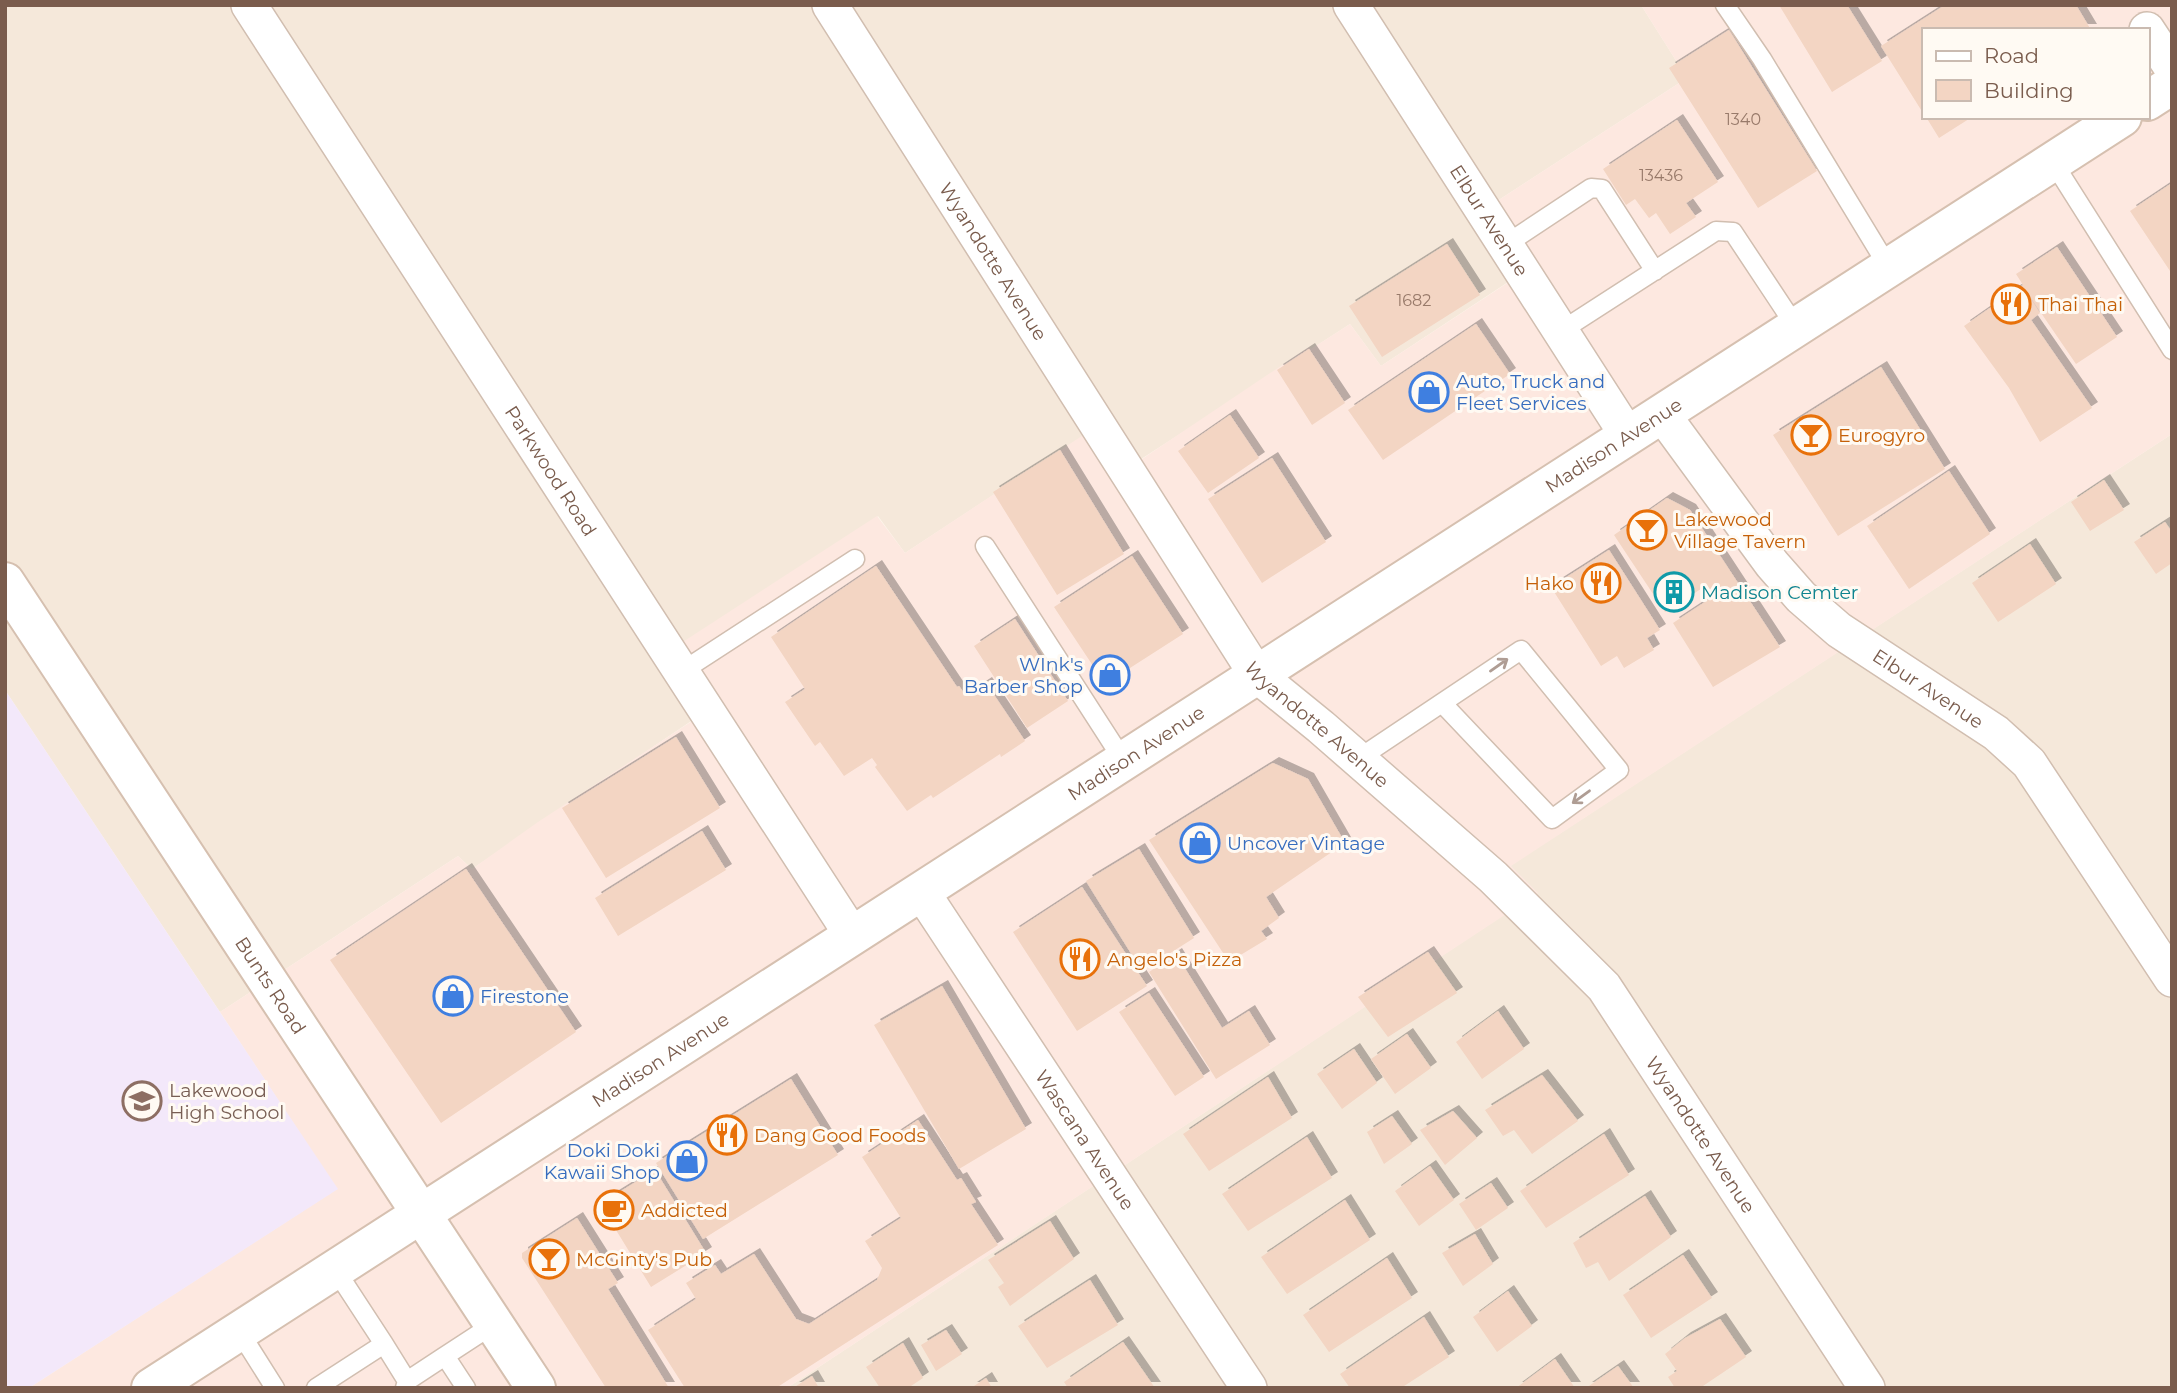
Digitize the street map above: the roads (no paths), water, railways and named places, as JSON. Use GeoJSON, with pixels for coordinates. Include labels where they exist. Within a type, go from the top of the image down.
{"type":"FeatureCollection","features":[{"type":"Feature","properties":{"kind":"main road"},"geometry":{"type":"LineString","coordinates":[[2149,100],[2172,85]]}},
{"type":"Feature","properties":{"kind":"main road","name":"Madison Avenue"},"geometry":{"type":"LineString","coordinates":[[151,1388],[2119,119]]}},
{"type":"Feature","properties":{"kind":"main road","name":"Bunts Road"},"geometry":{"type":"LineString","coordinates":[[5,582],[536,1388]]}},
{"type":"Feature","properties":{"kind":"street","name":"Parkwood Road"},"geometry":{"type":"LineString","coordinates":[[249,5],[852,935]]}},
{"type":"Feature","properties":{"kind":"street","name":"Wyandotte Avenue"},"geometry":{"type":"LineString","coordinates":[[830,5],[1258,675],[1493,877],[1604,987],[1867,1388]]}},
{"type":"Feature","properties":{"kind":"street","name":"Elbur Avenue"},"geometry":{"type":"LineString","coordinates":[[1351,5],[1628,436]]}},
{"type":"Feature","properties":{"kind":"street"},"geometry":{"type":"LineString","coordinates":[[2131,5],[2146,28]]}},
{"type":"Feature","properties":{"kind":"street"},"geometry":{"type":"LineString","coordinates":[[2149,33],[2172,68]]}},
{"type":"Feature","properties":{"kind":"street","name":"Elbur Avenue"},"geometry":{"type":"LineString","coordinates":[[1662,414],[1772,565],[1801,597],[1839,630],[1996,733],[2029,763],[2172,979]]}},
{"type":"Feature","properties":{"kind":"street","name":"Wascana Avenue"},"geometry":{"type":"LineString","coordinates":[[921,891],[1249,1388]]}},
{"type":"Feature","properties":{"kind":"lane"},"geometry":{"type":"LineString","coordinates":[[1725,5],[1762,59],[1889,268]]}},
{"type":"Feature","properties":{"kind":"lane"},"geometry":{"type":"LineString","coordinates":[[2053,162],[2172,350]]}},
{"type":"Feature","properties":{"kind":"lane"},"geometry":{"type":"LineString","coordinates":[[1505,245],[1591,188],[1602,189],[1655,271]]}},
{"type":"Feature","properties":{"kind":"lane"},"geometry":{"type":"LineString","coordinates":[[1561,331],[1716,231],[1734,232],[1796,327]]}},
{"type":"Feature","properties":{"kind":"lane"},"geometry":{"type":"LineString","coordinates":[[985,546],[1123,761]]}},
{"type":"Feature","properties":{"kind":"lane"},"geometry":{"type":"LineString","coordinates":[[681,672],[855,559]]}},
{"type":"Feature","properties":{"kind":"lane"},"geometry":{"type":"LineString","coordinates":[[1358,760],[1521,650],[1619,770],[1552,819],[1443,704]]}},
{"type":"Feature","properties":{"kind":"lane"},"geometry":{"type":"LineString","coordinates":[[335,1269],[384,1344],[406,1384],[494,1324]]}},
{"type":"Feature","properties":{"kind":"lane"},"geometry":{"type":"LineString","coordinates":[[239,1331],[275,1388]]}},
{"type":"Feature","properties":{"kind":"lane"},"geometry":{"type":"LineString","coordinates":[[316,1388],[384,1344]]}},
{"type":"Feature","properties":{"kind":"lane"},"geometry":{"type":"LineString","coordinates":[[445,1356],[466,1388]]}},
{"type":"Feature","properties":{"kind":"place","name":"Thai Thai"},"geometry":{"type":"Point","coordinates":[2011,304]}},
{"type":"Feature","properties":{"kind":"place","name":"Auto, Truck and Fleet Services"},"geometry":{"type":"Point","coordinates":[1429,392]}},
{"type":"Feature","properties":{"kind":"place","name":"Eurogyro"},"geometry":{"type":"Point","coordinates":[1811,435]}},
{"type":"Feature","properties":{"kind":"place","name":"Lakewood Village Tavern"},"geometry":{"type":"Point","coordinates":[1647,530]}},
{"type":"Feature","properties":{"kind":"place","name":"Hako"},"geometry":{"type":"Point","coordinates":[1601,583]}},
{"type":"Feature","properties":{"kind":"place","name":"Madison Cemter"},"geometry":{"type":"Point","coordinates":[1674,592]}},
{"type":"Feature","properties":{"kind":"place","name":"WInk's Barber Shop"},"geometry":{"type":"Point","coordinates":[1110,675]}},
{"type":"Feature","properties":{"kind":"place","name":"Uncover Vintage"},"geometry":{"type":"Point","coordinates":[1200,843]}},
{"type":"Feature","properties":{"kind":"place","name":"Angelo's Pizza"},"geometry":{"type":"Point","coordinates":[1080,959]}},
{"type":"Feature","properties":{"kind":"place","name":"Firestone"},"geometry":{"type":"Point","coordinates":[453,996]}},
{"type":"Feature","properties":{"kind":"place","name":"Lakewood High School"},"geometry":{"type":"Point","coordinates":[142,1101]}},
{"type":"Feature","properties":{"kind":"place","name":"Dang Good Foods"},"geometry":{"type":"Point","coordinates":[727,1135]}},
{"type":"Feature","properties":{"kind":"place","name":"Doki Doki Kawaii Shop"},"geometry":{"type":"Point","coordinates":[687,1161]}},
{"type":"Feature","properties":{"kind":"place","name":"Addicted"},"geometry":{"type":"Point","coordinates":[614,1210]}},
{"type":"Feature","properties":{"kind":"place","name":"McGinty's Pub"},"geometry":{"type":"Point","coordinates":[549,1259]}}]}
